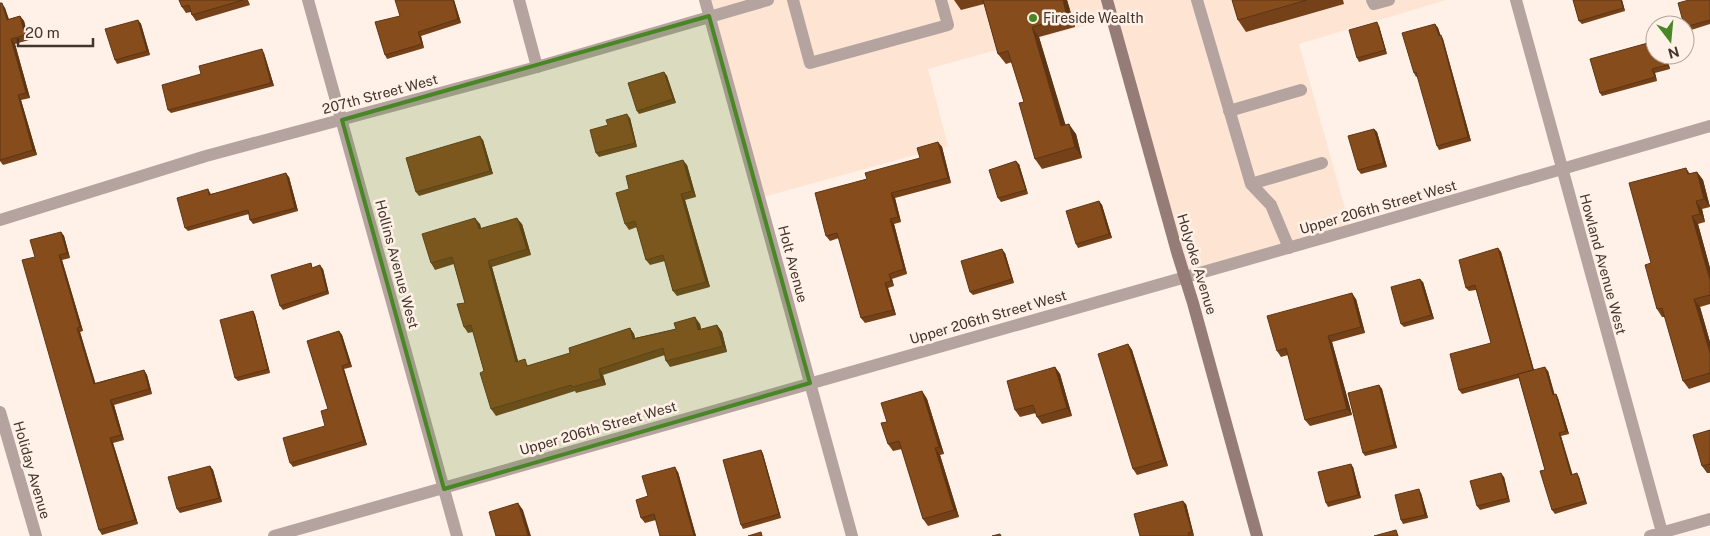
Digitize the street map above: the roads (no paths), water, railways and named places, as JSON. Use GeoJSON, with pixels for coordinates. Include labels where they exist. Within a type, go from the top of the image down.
{"type":"FeatureCollection","features":[{"type":"Feature","properties":{"kind":"street","name":"Hollins Avenue West"},"geometry":{"type":"LineString","coordinates":[[308,0],[457,536]]}},
{"type":"Feature","properties":{"kind":"street"},"geometry":{"type":"LineString","coordinates":[[520,0],[537,67]]}},
{"type":"Feature","properties":{"kind":"street","name":"Holt Avenue"},"geometry":{"type":"LineString","coordinates":[[705,0],[852,536]]}},
{"type":"Feature","properties":{"kind":"street","name":"207th Street West"},"geometry":{"type":"LineString","coordinates":[[0,220],[206,156],[537,67],[768,0]]}},
{"type":"Feature","properties":{"kind":"street"},"geometry":{"type":"LineString","coordinates":[[793,0],[810,63],[948,26],[941,0]]}},
{"type":"Feature","properties":{"kind":"street","name":"Holyoke Avenue"},"geometry":{"type":"LineString","coordinates":[[1107,0],[1257,536]]}},
{"type":"Feature","properties":{"kind":"street"},"geometry":{"type":"LineString","coordinates":[[1197,0],[1251,184],[1271,205],[1289,248]]}},
{"type":"Feature","properties":{"kind":"street"},"geometry":{"type":"LineString","coordinates":[[1372,0],[1374,4],[1389,0]]}},
{"type":"Feature","properties":{"kind":"street","name":"Howland Avenue West"},"geometry":{"type":"LineString","coordinates":[[1516,0],[1658,535]]}},
{"type":"Feature","properties":{"kind":"street"},"geometry":{"type":"LineString","coordinates":[[1229,111],[1301,90]]}},
{"type":"Feature","properties":{"kind":"street","name":"Upper 206th Street West"},"geometry":{"type":"LineString","coordinates":[[274,536],[1289,248],[1710,126]]}},
{"type":"Feature","properties":{"kind":"street"},"geometry":{"type":"LineString","coordinates":[[1251,184],[1322,163]]}},
{"type":"Feature","properties":{"kind":"street","name":"Holiday Avenue"},"geometry":{"type":"LineString","coordinates":[[0,412],[36,536]]}},
{"type":"Feature","properties":{"kind":"street"},"geometry":{"type":"LineString","coordinates":[[1658,535],[1710,519]]}},
{"type":"Feature","properties":{"kind":"place","name":"Fireside Wealth"},"geometry":{"type":"Point","coordinates":[1033,18]}}]}
